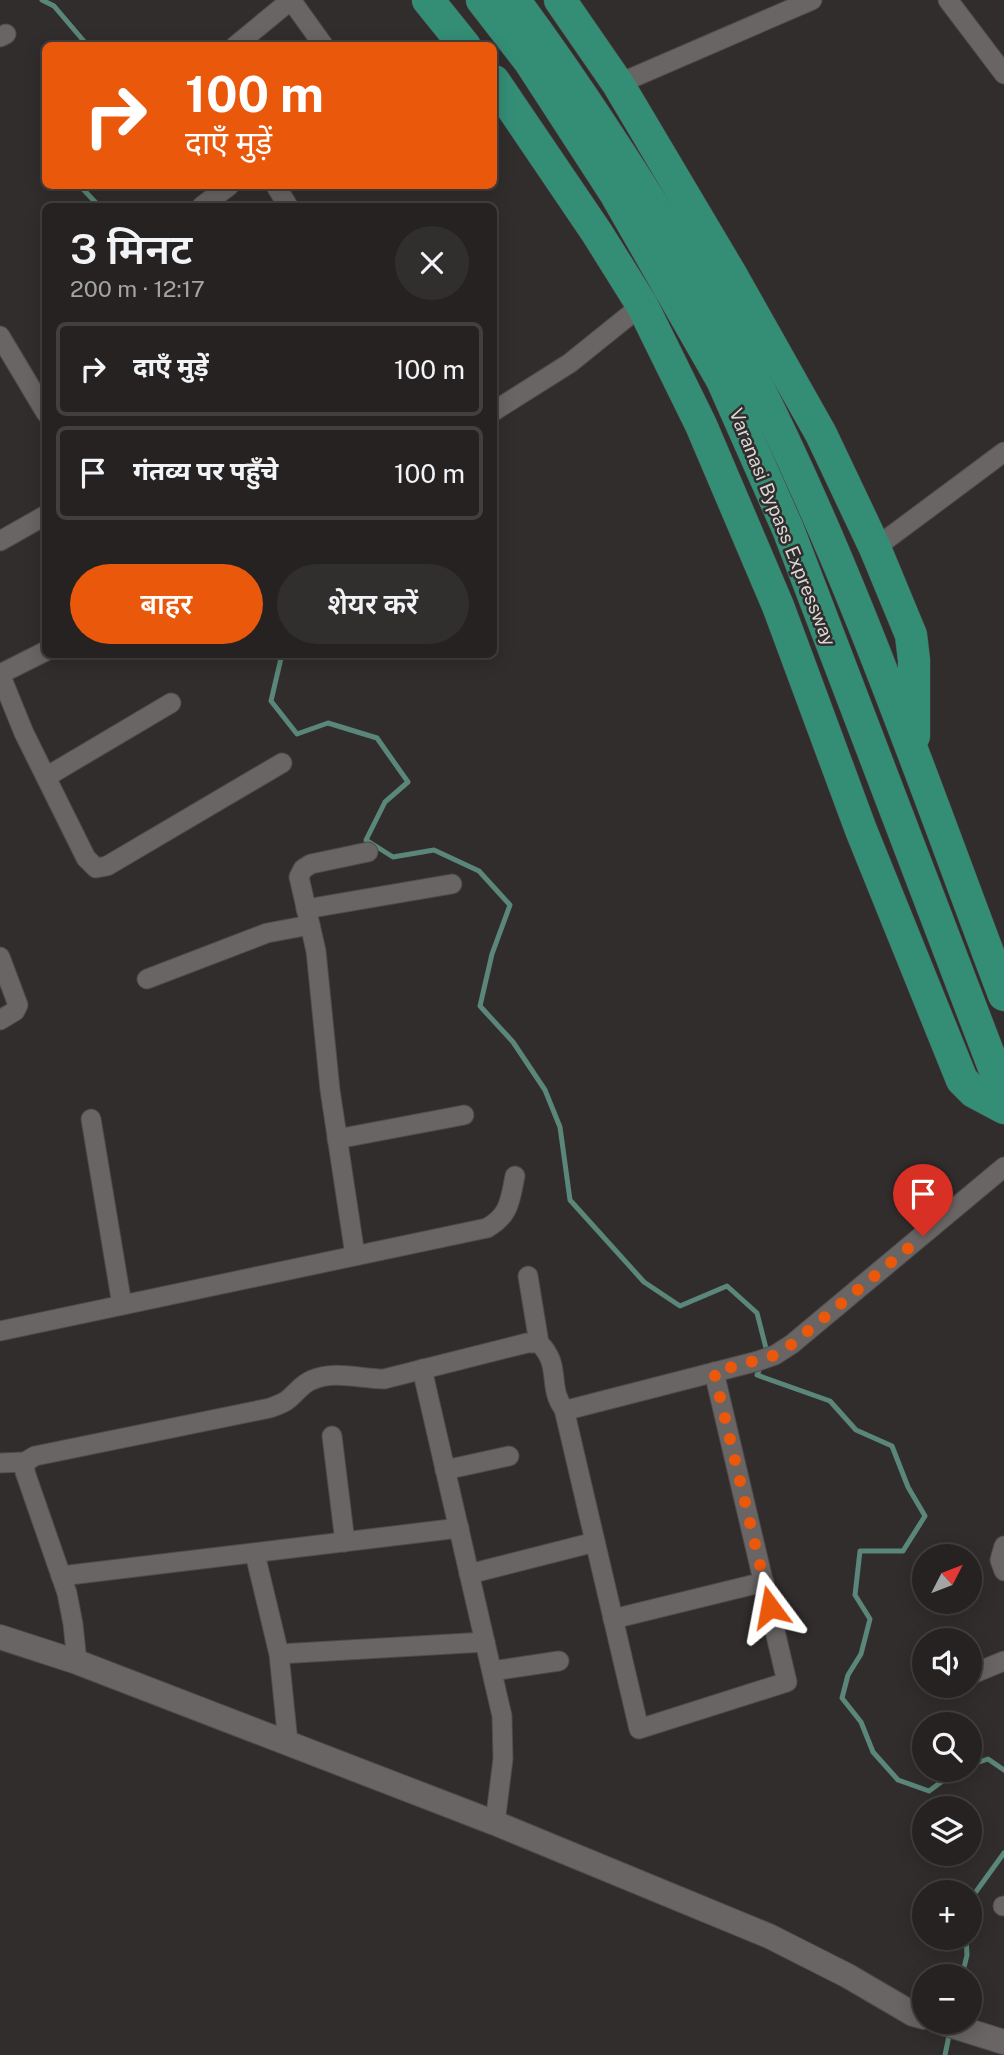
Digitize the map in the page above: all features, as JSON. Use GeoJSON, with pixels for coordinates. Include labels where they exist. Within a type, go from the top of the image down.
{"type":"FeatureCollection","features":[{"type":"Feature","properties":{"kind":"highway"},"geometry":{"type":"LineString","coordinates":[[428,0],[462,42]]}},
{"type":"Feature","properties":{"kind":"highway","name":"Varanasi Bypass Expressway"},"geometry":{"type":"LineString","coordinates":[[482,0],[530,62],[615,193],[722,380],[788,529],[1004,1094]]}},
{"type":"Feature","properties":{"kind":"highway","name":"Varanasi Bypass Expressway"},"geometry":{"type":"LineString","coordinates":[[514,0],[553,52],[639,182],[698,276],[746,362],[830,543],[870,638],[1004,995]]}},
{"type":"Feature","properties":{"kind":"highway"},"geometry":{"type":"LineString","coordinates":[[560,0],[618,85],[732,276],[821,434],[875,548],[911,635],[914,660],[914,757]]}},
{"type":"Feature","properties":{"kind":"highway"},"geometry":{"type":"LineString","coordinates":[[497,85],[597,233],[642,306],[701,425],[772,590],[862,830],[962,1080],[974,1092],[1004,1108]]}},
{"type":"Feature","properties":{"kind":"street"},"geometry":{"type":"LineString","coordinates":[[240,42],[291,0],[321,42]]}},
{"type":"Feature","properties":{"kind":"street"},"geometry":{"type":"LineString","coordinates":[[618,85],[812,0]]}},
{"type":"Feature","properties":{"kind":"street"},"geometry":{"type":"LineString","coordinates":[[948,0],[1004,74]]}},
{"type":"Feature","properties":{"kind":"street"},"geometry":{"type":"LineString","coordinates":[[206,203],[225,189]]}},
{"type":"Feature","properties":{"kind":"street"},"geometry":{"type":"LineString","coordinates":[[497,409],[570,363],[642,306]]}},
{"type":"Feature","properties":{"kind":"street"},"geometry":{"type":"LineString","coordinates":[[0,336],[42,406]]}},
{"type":"Feature","properties":{"kind":"street"},"geometry":{"type":"LineString","coordinates":[[875,548],[1004,452]]}},
{"type":"Feature","properties":{"kind":"street"},"geometry":{"type":"LineString","coordinates":[[0,541],[42,517]]}},
{"type":"Feature","properties":{"kind":"street"},"geometry":{"type":"LineString","coordinates":[[42,653],[0,674],[23,733],[86,858],[96,868],[107,866],[282,763]]}},
{"type":"Feature","properties":{"kind":"street"},"geometry":{"type":"LineString","coordinates":[[46,777],[171,703]]}},
{"type":"Feature","properties":{"kind":"street"},"geometry":{"type":"LineString","coordinates":[[355,1255],[330,1090],[316,951],[299,877],[303,869],[311,864],[368,852]]}},
{"type":"Feature","properties":{"kind":"street"},"geometry":{"type":"LineString","coordinates":[[147,979],[308,917],[452,884]]}},
{"type":"Feature","properties":{"kind":"street"},"geometry":{"type":"LineString","coordinates":[[0,957],[18,1005],[15,1011],[0,1020]]}},
{"type":"Feature","properties":{"kind":"street"},"geometry":{"type":"LineString","coordinates":[[337,1139],[464,1115]]}},
{"type":"Feature","properties":{"kind":"street"},"geometry":{"type":"LineString","coordinates":[[91,1119],[122,1305]]}},
{"type":"Feature","properties":{"kind":"street"},"geometry":{"type":"LineString","coordinates":[[564,1409],[766,1358],[882,1271],[1004,1167]]}},
{"type":"Feature","properties":{"kind":"street"},"geometry":{"type":"LineString","coordinates":[[1,1328],[487,1228],[503,1217],[515,1176]]}},
{"type":"Feature","properties":{"kind":"street"},"geometry":{"type":"LineString","coordinates":[[528,1276],[540,1343],[552,1361],[558,1402],[564,1409],[639,1729],[788,1682],[714,1372]]}},
{"type":"Feature","properties":{"kind":"street"},"geometry":{"type":"LineString","coordinates":[[0,1463],[25,1462],[35,1456],[270,1408],[286,1401],[312,1380],[337,1374],[384,1379],[527,1342],[540,1343]]}},
{"type":"Feature","properties":{"kind":"street"},"geometry":{"type":"LineString","coordinates":[[422,1369],[502,1716],[504,1734],[495,1823]]}},
{"type":"Feature","properties":{"kind":"street"},"geometry":{"type":"LineString","coordinates":[[332,1436],[345,1542]]}},
{"type":"Feature","properties":{"kind":"street"},"geometry":{"type":"LineString","coordinates":[[445,1470],[509,1456]]}},
{"type":"Feature","properties":{"kind":"street"},"geometry":{"type":"LineString","coordinates":[[25,1462],[25,1472],[61,1576],[74,1624],[77,1662]]}},
{"type":"Feature","properties":{"kind":"street"},"geometry":{"type":"LineString","coordinates":[[61,1576],[459,1528]]}},
{"type":"Feature","properties":{"kind":"street"},"geometry":{"type":"LineString","coordinates":[[469,1574],[595,1542]]}},
{"type":"Feature","properties":{"kind":"street"},"geometry":{"type":"LineString","coordinates":[[1004,1546],[1000,1560],[1004,1571]]}},
{"type":"Feature","properties":{"kind":"street"},"geometry":{"type":"LineString","coordinates":[[256,1554],[279,1654],[288,1743]]}},
{"type":"Feature","properties":{"kind":"street"},"geometry":{"type":"LineString","coordinates":[[612,1619],[764,1582]]}},
{"type":"Feature","properties":{"kind":"street"},"geometry":{"type":"LineString","coordinates":[[0,1637],[77,1662],[495,1823],[769,1936],[912,2011]]}},
{"type":"Feature","properties":{"kind":"street"},"geometry":{"type":"LineString","coordinates":[[279,1654],[485,1642]]}},
{"type":"Feature","properties":{"kind":"street"},"geometry":{"type":"LineString","coordinates":[[492,1671],[559,1661]]}},
{"type":"Feature","properties":{"kind":"street"},"geometry":{"type":"LineString","coordinates":[[982,1670],[1004,1661]]}},
{"type":"Feature","properties":{"kind":"street"},"geometry":{"type":"LineString","coordinates":[[978,2034],[1004,2042]]}},
{"type":"Feature","properties":{"kind":"waterway"},"geometry":{"type":"LineString","coordinates":[[42,0],[54,6],[85,42]]}},
{"type":"Feature","properties":{"kind":"waterway"},"geometry":{"type":"LineString","coordinates":[[83,189],[96,203]]}},
{"type":"Feature","properties":{"kind":"waterway"},"geometry":{"type":"LineString","coordinates":[[281,658],[271,701],[297,734],[328,723],[377,738],[408,782],[385,802],[366,840],[393,857],[434,850],[479,871],[510,905],[492,954],[480,1006],[513,1042],[545,1090],[560,1127],[570,1200],[644,1282],[680,1306],[727,1286],[757,1313],[767,1352]]}},
{"type":"Feature","properties":{"kind":"waterway"},"geometry":{"type":"LineString","coordinates":[[762,1364],[757,1375],[830,1401],[856,1430],[892,1446],[908,1487],[925,1516],[903,1551],[860,1551],[855,1595],[870,1619],[861,1654],[848,1675],[842,1698],[861,1722],[873,1752],[898,1780],[929,1791],[941,1782]]}},
{"type":"Feature","properties":{"kind":"waterway"},"geometry":{"type":"LineString","coordinates":[[982,1761],[988,1759],[1004,1770]]}},
{"type":"Feature","properties":{"kind":"waterway"},"geometry":{"type":"LineString","coordinates":[[982,1883],[1004,1853]]}},
{"type":"Feature","properties":{"kind":"waterway"},"geometry":{"type":"LineString","coordinates":[[965,1964],[967,1950]]}},
{"type":"Feature","properties":{"kind":"waterway"},"geometry":{"type":"LineString","coordinates":[[945,2055],[949,2034]]}},
{"type":"Feature","properties":{"kind":"route"},"geometry":{"type":"LineString","coordinates":[[770,1607],[714,1372],[775,1355],[792,1344],[923,1236]]}}]}
